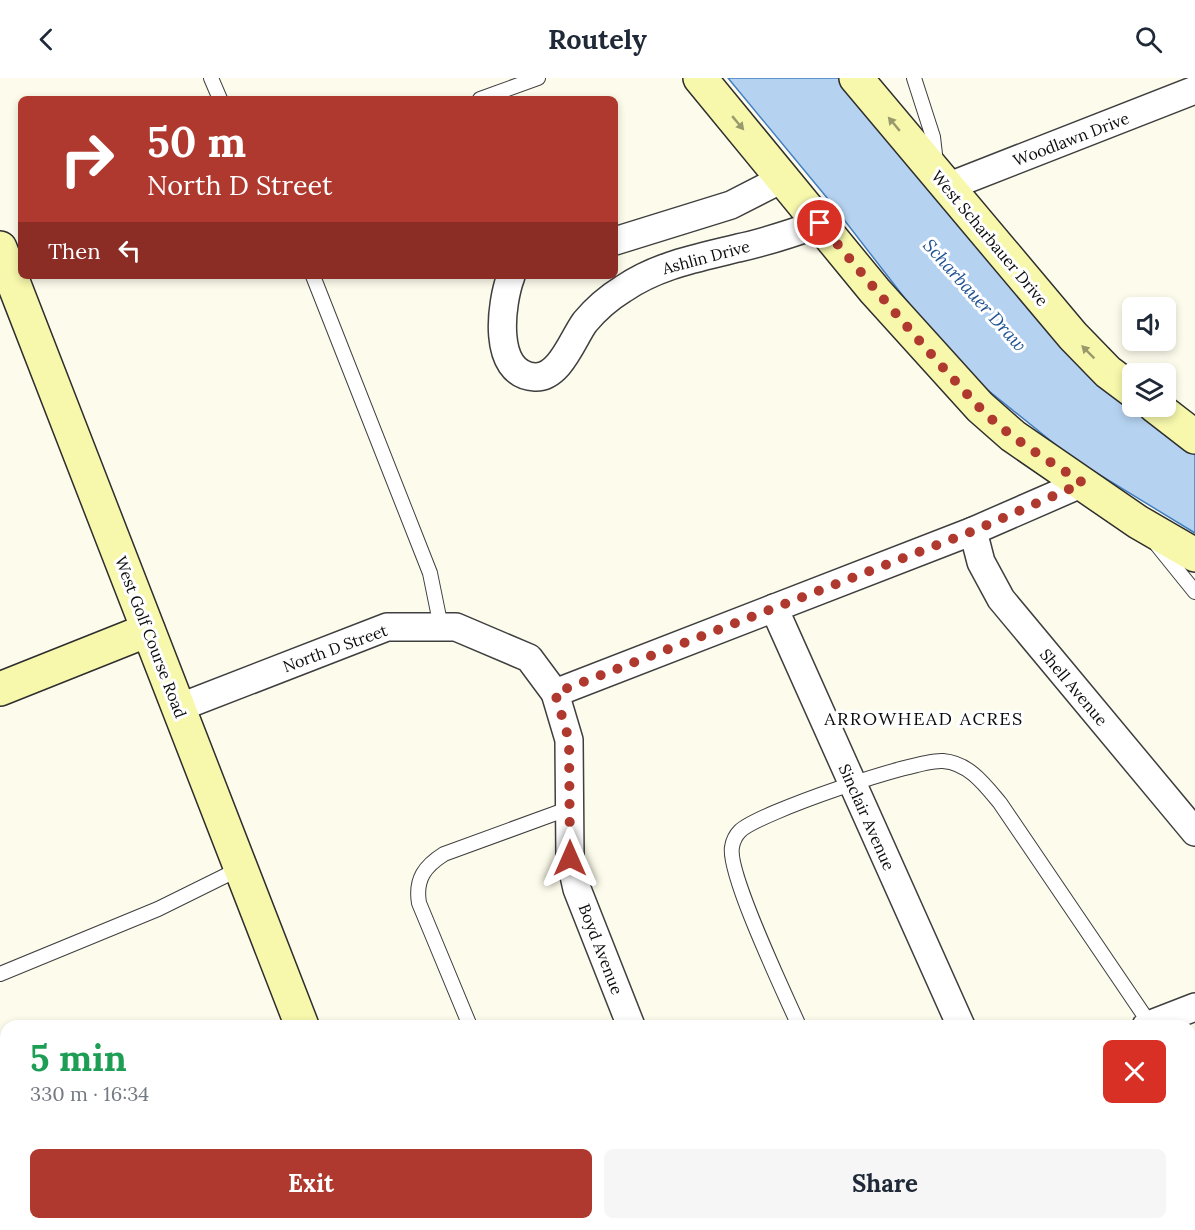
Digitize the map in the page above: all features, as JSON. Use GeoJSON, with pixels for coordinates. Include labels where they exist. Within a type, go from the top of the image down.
{"type":"FeatureCollection","features":[{"type":"Feature","properties":{"kind":"main road"},"geometry":{"type":"LineString","coordinates":[[700,78],[875,291],[980,407],[1012,436],[1138,522],[1195,555]]}},
{"type":"Feature","properties":{"kind":"main road","name":"West Scharbauer Drive"},"geometry":{"type":"LineString","coordinates":[[856,78],[1073,336],[1108,372],[1122,382]]}},
{"type":"Feature","properties":{"kind":"main road","name":"West Golf Course Road"},"geometry":{"type":"LineString","coordinates":[[0,248],[300,1020]]}},
{"type":"Feature","properties":{"kind":"main road"},"geometry":{"type":"LineString","coordinates":[[1169,417],[1195,437]]}},
{"type":"Feature","properties":{"kind":"main road"},"geometry":{"type":"LineString","coordinates":[[0,689],[148,630]]}},
{"type":"Feature","properties":{"kind":"street","name":"Woodlawn Drive"},"geometry":{"type":"LineString","coordinates":[[942,181],[1195,90]]}},
{"type":"Feature","properties":{"kind":"street"},"geometry":{"type":"LineString","coordinates":[[618,240],[731,205],[784,178]]}},
{"type":"Feature","properties":{"kind":"street","name":"Ashlin Drive"},"geometry":{"type":"LineString","coordinates":[[510,279],[501,333],[505,351],[513,365],[524,374],[536,377],[548,374],[556,367],[586,321],[620,290],[641,277],[666,267],[785,236],[820,223]]}},
{"type":"Feature","properties":{"kind":"street"},"geometry":{"type":"LineString","coordinates":[[555,693],[973,531],[1083,483]]}},
{"type":"Feature","properties":{"kind":"street","name":"Shell Avenue"},"geometry":{"type":"LineString","coordinates":[[973,531],[981,562],[1001,599],[1195,832]]}},
{"type":"Feature","properties":{"kind":"street","name":"Sinclair Avenue"},"geometry":{"type":"LineString","coordinates":[[774,608],[958,1020]]}},
{"type":"Feature","properties":{"kind":"street","name":"North D Street"},"geometry":{"type":"LineString","coordinates":[[178,708],[387,627],[456,627],[529,658],[555,693]]}},
{"type":"Feature","properties":{"kind":"street","name":"Boyd Avenue"},"geometry":{"type":"LineString","coordinates":[[555,693],[569,740],[570,858],[578,889],[629,1020]]}},
{"type":"Feature","properties":{"kind":"lane"},"geometry":{"type":"LineString","coordinates":[[212,78],[219,96]]}},
{"type":"Feature","properties":{"kind":"lane"},"geometry":{"type":"LineString","coordinates":[[488,96],[538,78]]}},
{"type":"Feature","properties":{"kind":"lane"},"geometry":{"type":"LineString","coordinates":[[914,78],[933,138],[942,181]]}},
{"type":"Feature","properties":{"kind":"lane"},"geometry":{"type":"LineString","coordinates":[[313,279],[430,573],[441,627]]}},
{"type":"Feature","properties":{"kind":"lane"},"geometry":{"type":"LineString","coordinates":[[1138,522],[1195,592]]}},
{"type":"Feature","properties":{"kind":"lane"},"geometry":{"type":"LineString","coordinates":[[796,1020],[736,876],[731,848],[740,831],[750,824],[852,783],[942,761],[957,765],[975,776],[1000,803],[1169,1020]]}},
{"type":"Feature","properties":{"kind":"lane"},"geometry":{"type":"LineString","coordinates":[[468,1020],[419,903],[417,892],[421,875],[432,861],[444,854],[570,808]]}},
{"type":"Feature","properties":{"kind":"lane"},"geometry":{"type":"LineString","coordinates":[[0,974],[158,909],[241,868]]}},
{"type":"Feature","properties":{"kind":"water","name":"Scharbauer Draw"},"geometry":{"type":"Polygon","coordinates":[[[728,78],[838,78],[942,198],[1122,390],[1122,417],[1153,417],[1195,448],[1195,533],[1072,458],[984,387],[917,314],[828,199],[728,78]]]}},
{"type":"Feature","properties":{"kind":"district","name":"ARROWHEAD ACRES"},"geometry":{"type":"Point","coordinates":[924,718]}},
{"type":"Feature","properties":{"kind":"route"},"geometry":{"type":"LineString","coordinates":[[570,858],[569,740],[555,693],[973,531],[1083,483],[1012,436],[980,407],[933,358],[820,223]]}}]}
